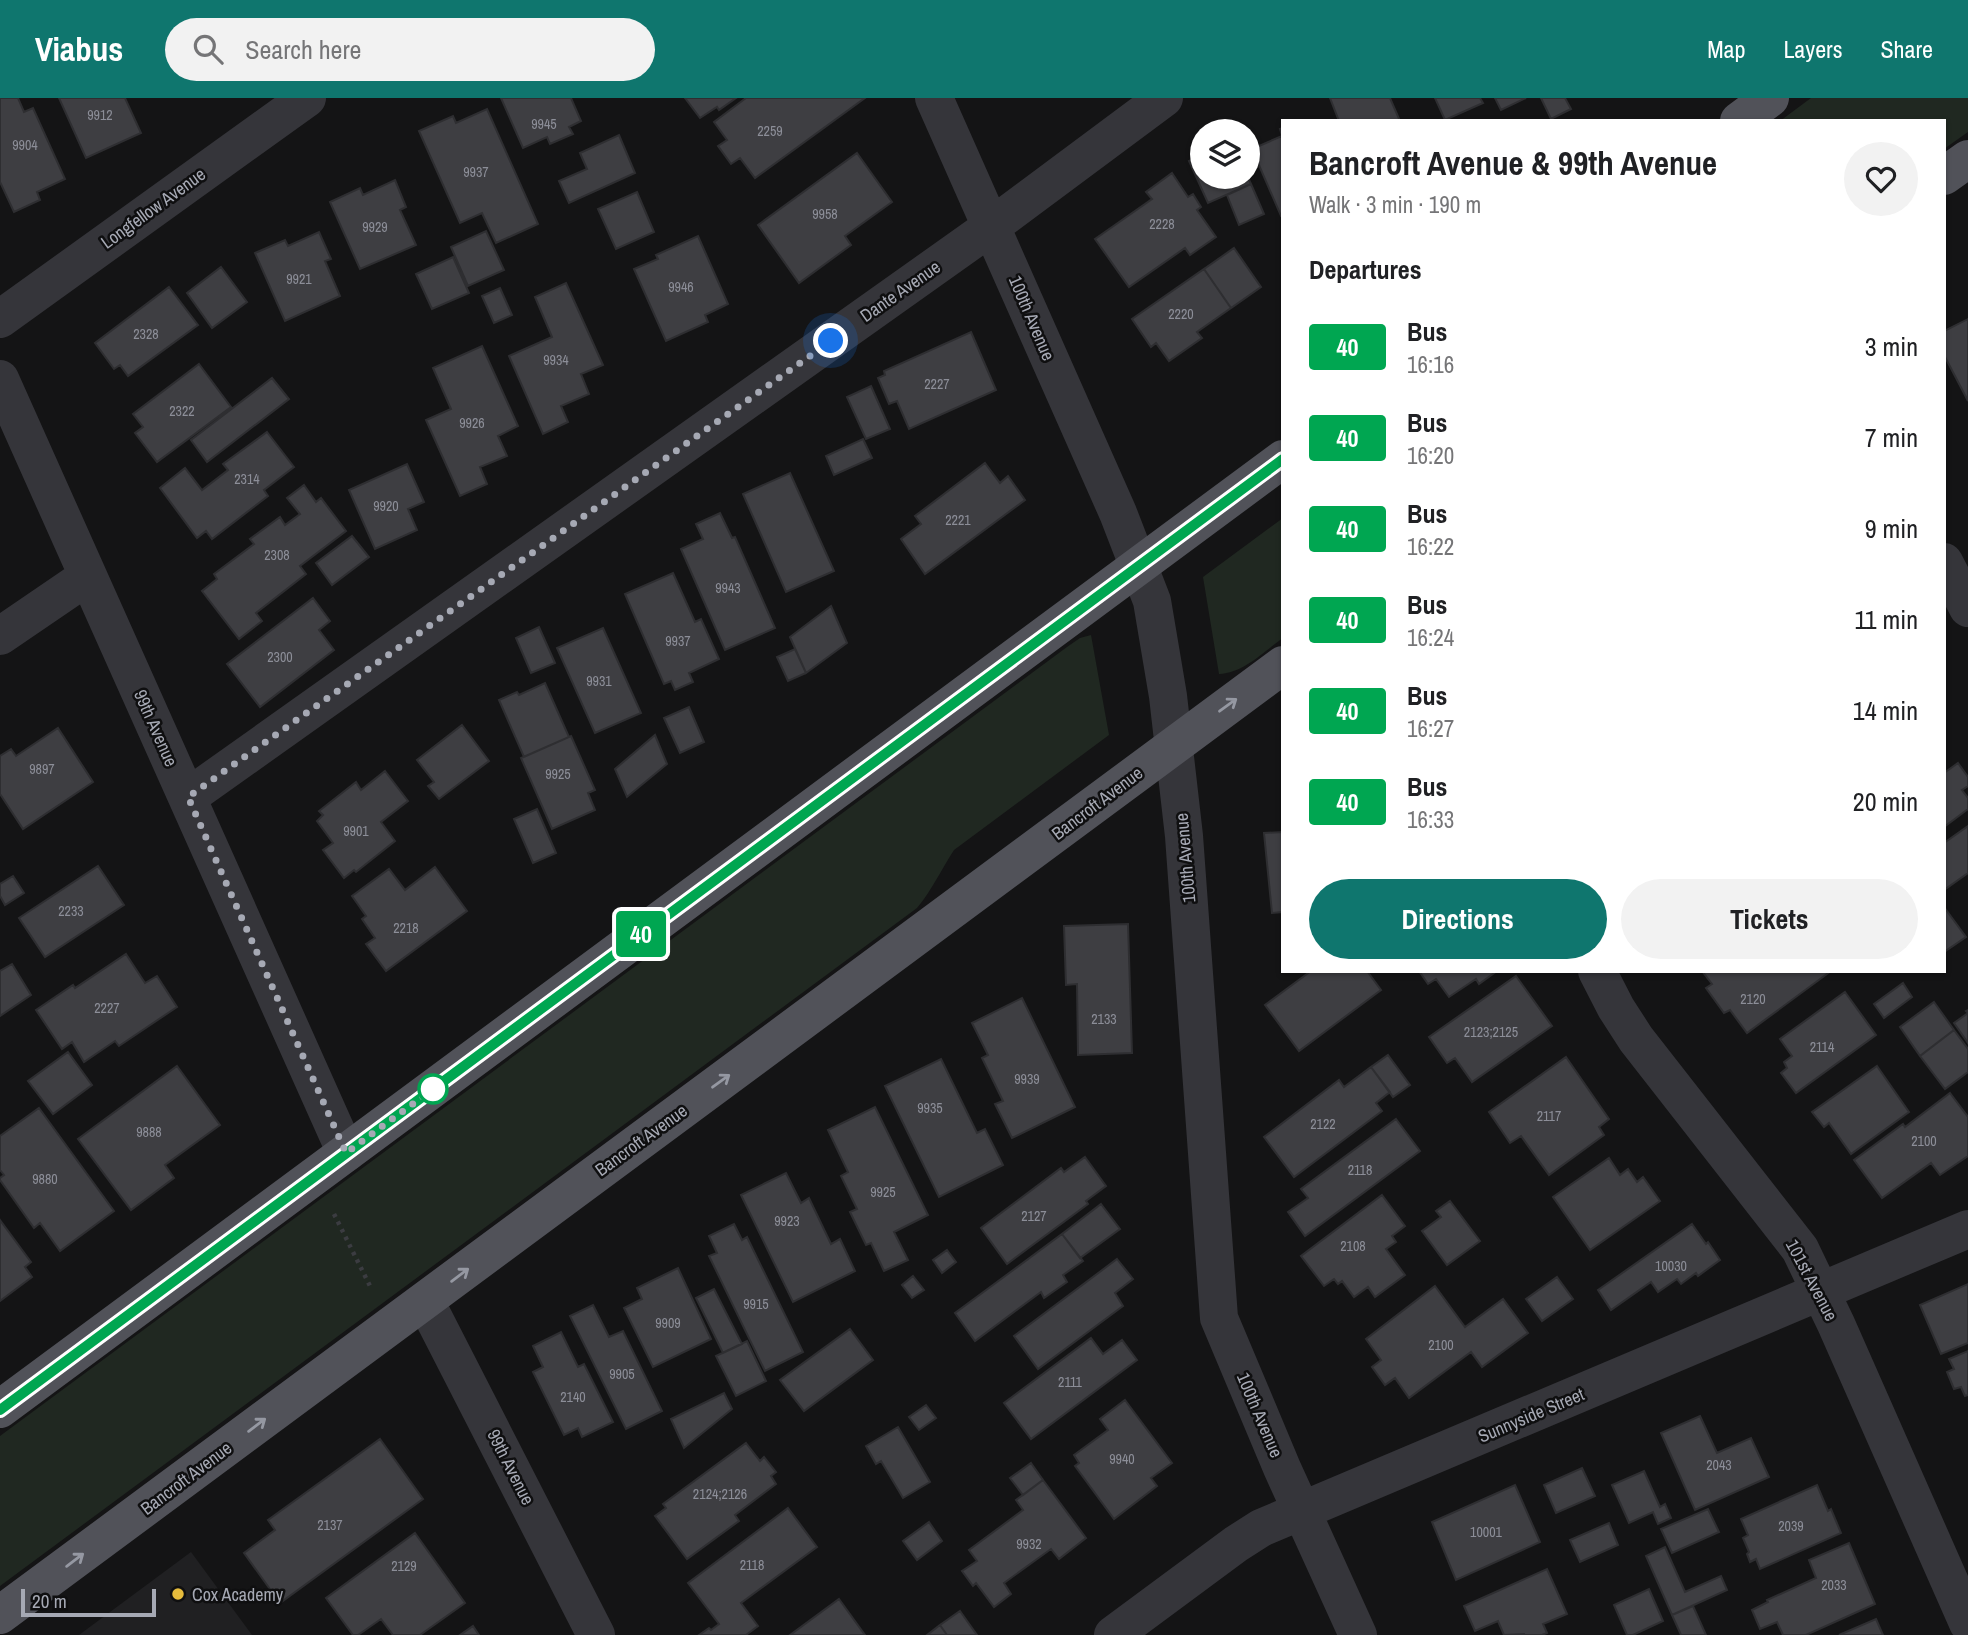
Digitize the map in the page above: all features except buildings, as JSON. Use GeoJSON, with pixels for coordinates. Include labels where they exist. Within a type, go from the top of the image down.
{"type":"FeatureCollection","features":[{"type":"Feature","properties":{"kind":"main road"},"geometry":{"type":"LineString","coordinates":[[1742,119],[1770,98]]}},
{"type":"Feature","properties":{"kind":"main road"},"geometry":{"type":"LineString","coordinates":[[1946,175],[1968,159]]}},
{"type":"Feature","properties":{"kind":"main road"},"geometry":{"type":"LineString","coordinates":[[0,1409],[1281,460]]}},
{"type":"Feature","properties":{"kind":"main road","name":"Bancroft Avenue"},"geometry":{"type":"LineString","coordinates":[[0,1615],[1281,666]]}},
{"type":"Feature","properties":{"kind":"street","name":"Longfellow Avenue"},"geometry":{"type":"LineString","coordinates":[[0,319],[307,98]]}},
{"type":"Feature","properties":{"kind":"street","name":"100th Avenue"},"geometry":{"type":"LineString","coordinates":[[934,98],[1118,513],[1152,601],[1168,696],[1184,836],[1219,1318],[1358,1635]]}},
{"type":"Feature","properties":{"kind":"street","name":"Dante Avenue"},"geometry":{"type":"LineString","coordinates":[[188,797],[992,226],[1164,98]]}},
{"type":"Feature","properties":{"kind":"street","name":"99th Avenue"},"geometry":{"type":"LineString","coordinates":[[0,379],[346,1153]]}},
{"type":"Feature","properties":{"kind":"street"},"geometry":{"type":"LineString","coordinates":[[1946,566],[1968,608]]}},
{"type":"Feature","properties":{"kind":"street"},"geometry":{"type":"LineString","coordinates":[[0,636],[88,576]]}},
{"type":"Feature","properties":{"kind":"street","name":"101st Avenue"},"geometry":{"type":"LineString","coordinates":[[1598,973],[1636,1039],[1800,1249],[1968,1623]]}},
{"type":"Feature","properties":{"kind":"street","name":"Sunnyside Street"},"geometry":{"type":"LineString","coordinates":[[1113,1635],[1261,1528],[1968,1229]]}},
{"type":"Feature","properties":{"kind":"street","name":"99th Avenue"},"geometry":{"type":"LineString","coordinates":[[425,1301],[596,1635]]}},
{"type":"Feature","properties":{"kind":"path"},"geometry":{"type":"LineString","coordinates":[[315,1176],[390,1326]]}},
{"type":"Feature","properties":{"kind":"shaded area"},"geometry":{"type":"Polygon","coordinates":[[[1811,98],[1968,98],[1968,132],[1946,148],[1946,119],[1783,119],[1811,98]]]}},
{"type":"Feature","properties":{"kind":"shaded area"},"geometry":{"type":"Polygon","coordinates":[[[1281,519],[1281,640],[1245,666],[1219,674],[1203,577],[1281,519]]]}},
{"type":"Feature","properties":{"kind":"shaded area"},"geometry":{"type":"Polygon","coordinates":[[[1091,635],[1109,735],[954,850],[917,908],[0,1586],[0,1436],[1067,647],[1080,638],[1091,635]]]}},
{"type":"Feature","properties":{"kind":"shaded area","name":"Cox Academy"},"geometry":{"type":"Polygon","coordinates":[[[191,1552],[252,1635],[79,1635],[191,1552]]]}},
{"type":"Feature","properties":{"kind":"bus line","name":"40"},"geometry":{"type":"LineString","coordinates":[[0,1410],[1281,460]]}},
{"type":"Feature","properties":{"kind":"place","name":"Cox Academy"},"geometry":{"type":"Point","coordinates":[178,1594]}},
{"type":"Feature","properties":{"kind":"route"},"geometry":{"type":"LineString","coordinates":[[433,1089],[346,1153],[188,797],[831,341]]}}]}
